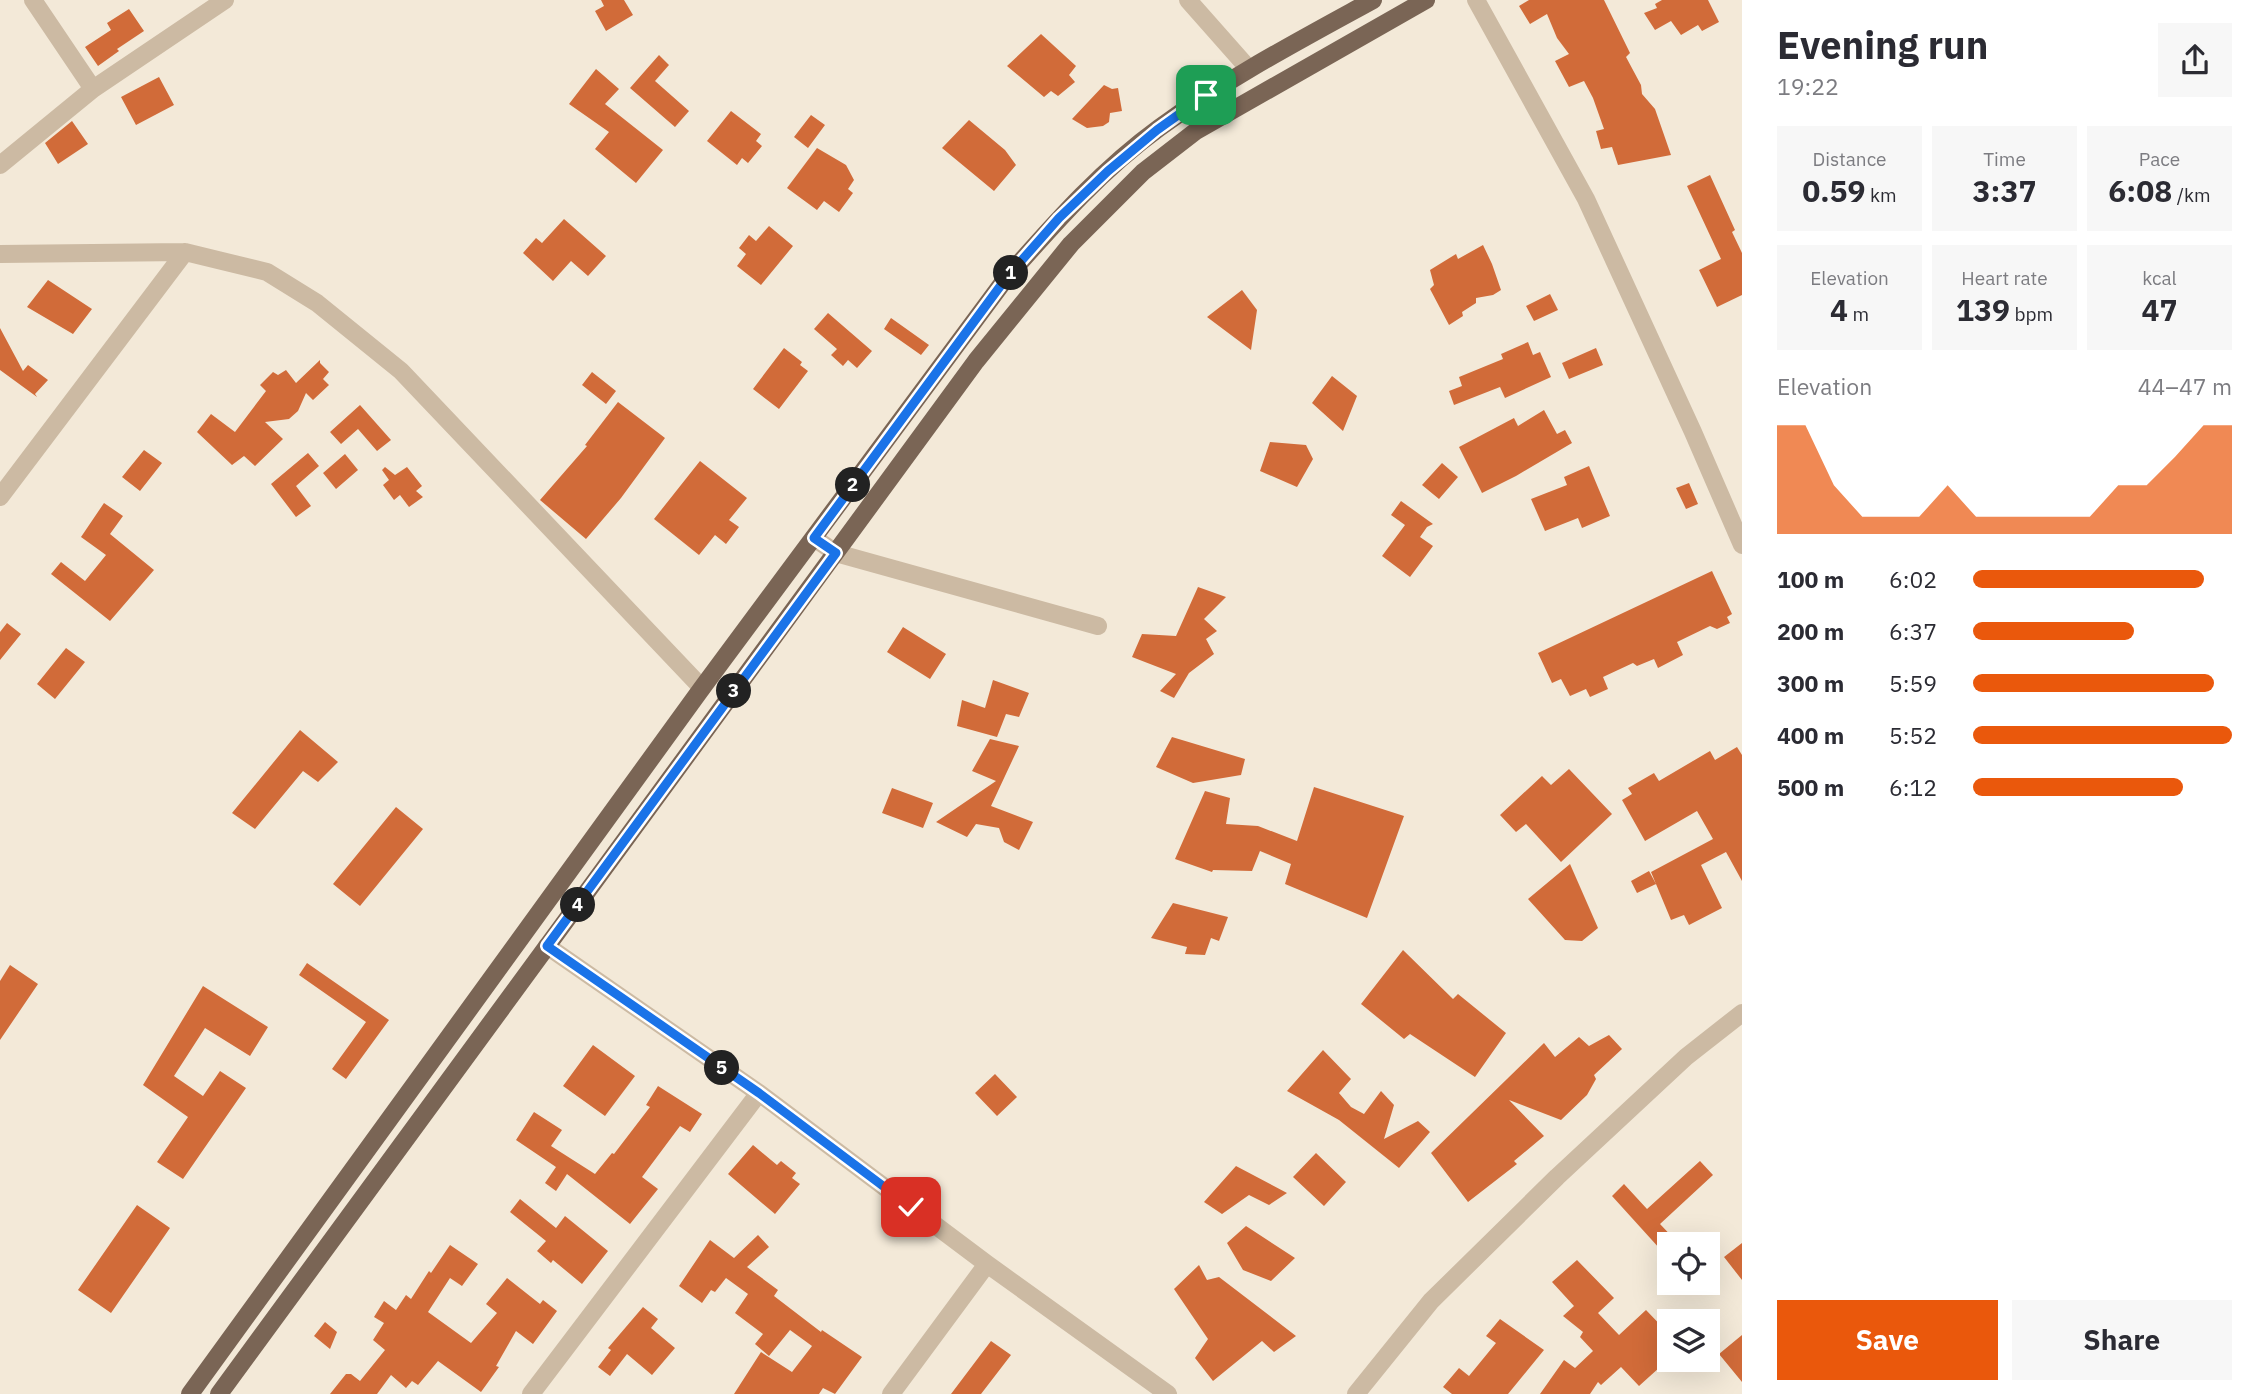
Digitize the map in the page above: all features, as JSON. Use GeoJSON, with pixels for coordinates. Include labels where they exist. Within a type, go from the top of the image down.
{"type":"FeatureCollection","features":[{"type":"Feature","properties":{"kind":"main road"},"geometry":{"type":"LineString","coordinates":[[190,1394],[702,688],[1007,277],[1059,218],[1108,171],[1157,130],[1249,69],[1373,0]]}},
{"type":"Feature","properties":{"kind":"main road"},"geometry":{"type":"LineString","coordinates":[[219,1394],[985,351],[1071,244],[1143,172],[1196,131],[1426,0]]}},
{"type":"Feature","properties":{"kind":"street"},"geometry":{"type":"LineString","coordinates":[[33,0],[93,89]]}},
{"type":"Feature","properties":{"kind":"street"},"geometry":{"type":"LineString","coordinates":[[0,165],[93,89],[225,0]]}},
{"type":"Feature","properties":{"kind":"street"},"geometry":{"type":"LineString","coordinates":[[1188,0],[1249,69]]}},
{"type":"Feature","properties":{"kind":"street"},"geometry":{"type":"LineString","coordinates":[[1476,0],[1586,199],[1742,545]]}},
{"type":"Feature","properties":{"kind":"street"},"geometry":{"type":"LineString","coordinates":[[0,254],[185,252],[267,272],[317,303],[401,371],[702,688]]}},
{"type":"Feature","properties":{"kind":"street"},"geometry":{"type":"LineString","coordinates":[[0,497],[185,252]]}},
{"type":"Feature","properties":{"kind":"street"},"geometry":{"type":"LineString","coordinates":[[814,538],[836,553],[1098,626]]}},
{"type":"Feature","properties":{"kind":"street"},"geometry":{"type":"LineString","coordinates":[[547,946],[759,1093],[987,1264],[1168,1394]]}},
{"type":"Feature","properties":{"kind":"street"},"geometry":{"type":"LineString","coordinates":[[1356,1394],[1431,1301],[1686,1057],[1742,1013]]}},
{"type":"Feature","properties":{"kind":"street"},"geometry":{"type":"LineString","coordinates":[[531,1394],[759,1093]]}},
{"type":"Feature","properties":{"kind":"street"},"geometry":{"type":"LineString","coordinates":[[891,1394],[987,1264]]}},
{"type":"Feature","properties":{"kind":"building"},"geometry":{"type":"Polygon","coordinates":[[[601,0],[624,0],[633,15],[606,31],[595,11],[604,6],[601,0]]]}},
{"type":"Feature","properties":{"kind":"building"},"geometry":{"type":"Polygon","coordinates":[[[1529,0],[1604,0],[1630,53],[1626,57],[1641,85],[1642,94],[1655,109],[1671,155],[1618,165],[1612,147],[1601,149],[1596,131],[1604,129],[1593,98],[1584,81],[1569,87],[1555,61],[1569,54],[1557,38],[1547,14],[1530,24],[1519,6],[1529,0]]]}},
{"type":"Feature","properties":{"kind":"building"},"geometry":{"type":"Polygon","coordinates":[[[1662,0],[1708,0],[1719,22],[1702,31],[1698,25],[1681,35],[1671,21],[1655,30],[1644,13],[1657,8],[1655,4],[1662,0]]]}},
{"type":"Feature","properties":{"kind":"building"},"geometry":{"type":"Polygon","coordinates":[[[129,9],[144,31],[98,66],[85,47],[111,30],[107,23],[129,9]]]}},
{"type":"Feature","properties":{"kind":"building"},"geometry":{"type":"Polygon","coordinates":[[[1041,34],[1076,66],[1069,75],[1075,82],[1058,96],[1051,91],[1044,97],[1007,66],[1041,34]]]}},
{"type":"Feature","properties":{"kind":"building"},"geometry":{"type":"Polygon","coordinates":[[[659,55],[669,65],[655,81],[689,111],[675,127],[630,88],[659,55]]]}},
{"type":"Feature","properties":{"kind":"building"},"geometry":{"type":"Polygon","coordinates":[[[596,69],[619,89],[605,104],[663,150],[636,183],[595,149],[609,132],[569,104],[596,69]]]}},
{"type":"Feature","properties":{"kind":"building"},"geometry":{"type":"Polygon","coordinates":[[[159,77],[174,105],[136,125],[121,97],[159,77]]]}},
{"type":"Feature","properties":{"kind":"building"},"geometry":{"type":"Polygon","coordinates":[[[1104,85],[1112,89],[1118,88],[1122,111],[1110,113],[1109,122],[1103,126],[1087,128],[1072,119],[1104,85]]]}},
{"type":"Feature","properties":{"kind":"building"},"geometry":{"type":"Polygon","coordinates":[[[731,111],[761,134],[756,141],[762,146],[748,163],[742,158],[737,165],[707,141],[731,111]]]}},
{"type":"Feature","properties":{"kind":"building"},"geometry":{"type":"Polygon","coordinates":[[[811,115],[825,125],[808,148],[794,137],[811,115]]]}},
{"type":"Feature","properties":{"kind":"building"},"geometry":{"type":"Polygon","coordinates":[[[969,120],[1005,150],[1016,165],[994,191],[942,148],[969,120]]]}},
{"type":"Feature","properties":{"kind":"building"},"geometry":{"type":"Polygon","coordinates":[[[72,121],[88,144],[58,164],[45,143],[72,121]]]}},
{"type":"Feature","properties":{"kind":"building"},"geometry":{"type":"Polygon","coordinates":[[[817,148],[846,165],[854,180],[848,189],[853,193],[839,212],[824,201],[817,210],[787,188],[817,148]]]}},
{"type":"Feature","properties":{"kind":"building"},"geometry":{"type":"Polygon","coordinates":[[[1710,175],[1735,230],[1732,232],[1742,253],[1742,295],[1717,307],[1699,270],[1721,259],[1687,186],[1710,175]]]}},
{"type":"Feature","properties":{"kind":"building"},"geometry":{"type":"Polygon","coordinates":[[[564,219],[606,256],[588,276],[571,261],[553,281],[523,253],[536,238],[542,243],[564,219]]]}},
{"type":"Feature","properties":{"kind":"building"},"geometry":{"type":"Polygon","coordinates":[[[769,226],[793,246],[761,285],[737,266],[746,254],[739,248],[749,235],[756,241],[769,226]]]}},
{"type":"Feature","properties":{"kind":"building"},"geometry":{"type":"Polygon","coordinates":[[[1483,245],[1501,290],[1493,295],[1476,298],[1476,303],[1462,312],[1463,316],[1449,325],[1430,289],[1434,285],[1430,270],[1456,254],[1458,259],[1483,245]]]}},
{"type":"Feature","properties":{"kind":"building"},"geometry":{"type":"Polygon","coordinates":[[[48,280],[92,309],[73,334],[27,307],[48,280]]]}},
{"type":"Feature","properties":{"kind":"building"},"geometry":{"type":"Polygon","coordinates":[[[1242,290],[1257,310],[1251,350],[1207,317],[1242,290]]]}},
{"type":"Feature","properties":{"kind":"building"},"geometry":{"type":"Polygon","coordinates":[[[1550,294],[1558,310],[1534,321],[1526,306],[1550,294]]]}},
{"type":"Feature","properties":{"kind":"building"},"geometry":{"type":"Polygon","coordinates":[[[828,313],[872,351],[857,368],[848,360],[843,366],[831,355],[837,349],[814,329],[828,313]]]}},
{"type":"Feature","properties":{"kind":"building"},"geometry":{"type":"Polygon","coordinates":[[[891,318],[929,345],[921,355],[884,329],[891,318]]]}},
{"type":"Feature","properties":{"kind":"building"},"geometry":{"type":"Polygon","coordinates":[[[0,328],[23,371],[28,365],[48,380],[35,394],[37,397],[0,370],[0,328]]]}},
{"type":"Feature","properties":{"kind":"building"},"geometry":{"type":"Polygon","coordinates":[[[1528,342],[1533,355],[1540,352],[1551,377],[1505,398],[1500,387],[1454,405],[1449,391],[1462,386],[1459,377],[1503,359],[1501,354],[1528,342]]]}},
{"type":"Feature","properties":{"kind":"building"},"geometry":{"type":"Polygon","coordinates":[[[784,348],[802,362],[800,365],[808,371],[779,409],[753,389],[784,348]]]}},
{"type":"Feature","properties":{"kind":"building"},"geometry":{"type":"Polygon","coordinates":[[[1596,348],[1603,365],[1569,379],[1562,363],[1596,348]]]}},
{"type":"Feature","properties":{"kind":"building"},"geometry":{"type":"Polygon","coordinates":[[[320,360],[329,372],[323,379],[329,385],[313,400],[306,393],[298,411],[289,419],[265,422],[283,439],[255,466],[244,456],[232,465],[197,432],[211,414],[235,432],[266,391],[260,385],[273,372],[278,375],[286,370],[296,383],[320,360]]]}},
{"type":"Feature","properties":{"kind":"building"},"geometry":{"type":"Polygon","coordinates":[[[592,372],[616,391],[606,404],[582,385],[592,372]]]}},
{"type":"Feature","properties":{"kind":"building"},"geometry":{"type":"Polygon","coordinates":[[[1332,376],[1357,396],[1343,431],[1312,403],[1332,376]]]}},
{"type":"Feature","properties":{"kind":"building"},"geometry":{"type":"Polygon","coordinates":[[[618,402],[665,438],[621,498],[586,539],[540,500],[587,446],[585,445],[618,402]]]}},
{"type":"Feature","properties":{"kind":"building"},"geometry":{"type":"Polygon","coordinates":[[[360,405],[391,440],[377,451],[358,429],[341,444],[330,432],[360,405]]]}},
{"type":"Feature","properties":{"kind":"building"},"geometry":{"type":"Polygon","coordinates":[[[1544,410],[1557,434],[1565,430],[1572,443],[1482,493],[1459,447],[1514,418],[1518,426],[1544,410]]]}},
{"type":"Feature","properties":{"kind":"building"},"geometry":{"type":"Polygon","coordinates":[[[1270,442],[1306,445],[1313,459],[1297,487],[1260,471],[1270,442]]]}},
{"type":"Feature","properties":{"kind":"building"},"geometry":{"type":"Polygon","coordinates":[[[144,450],[162,463],[140,491],[122,477],[144,450]]]}},
{"type":"Feature","properties":{"kind":"building"},"geometry":{"type":"Polygon","coordinates":[[[308,453],[319,466],[296,486],[311,506],[296,517],[271,484],[308,453]]]}},
{"type":"Feature","properties":{"kind":"building"},"geometry":{"type":"Polygon","coordinates":[[[345,454],[358,470],[336,489],[323,473],[345,454]]]}},
{"type":"Feature","properties":{"kind":"building"},"geometry":{"type":"Polygon","coordinates":[[[700,461],[747,498],[729,520],[739,527],[726,544],[715,535],[699,555],[654,519],[700,461]]]}},
{"type":"Feature","properties":{"kind":"building"},"geometry":{"type":"Polygon","coordinates":[[[1442,463],[1458,477],[1439,499],[1422,485],[1442,463]]]}},
{"type":"Feature","properties":{"kind":"building"},"geometry":{"type":"Polygon","coordinates":[[[1589,466],[1610,516],[1582,528],[1578,518],[1545,531],[1531,499],[1567,485],[1564,477],[1589,466]]]}},
{"type":"Feature","properties":{"kind":"building"},"geometry":{"type":"Polygon","coordinates":[[[385,467],[395,475],[407,467],[422,486],[416,491],[423,497],[409,507],[400,495],[394,500],[383,485],[389,480],[382,470],[385,467]]]}},
{"type":"Feature","properties":{"kind":"building"},"geometry":{"type":"Polygon","coordinates":[[[1689,483],[1698,504],[1686,509],[1676,488],[1689,483]]]}},
{"type":"Feature","properties":{"kind":"building"},"geometry":{"type":"Polygon","coordinates":[[[1401,501],[1433,524],[1427,527],[1420,537],[1433,546],[1410,577],[1382,556],[1405,525],[1391,515],[1401,501]]]}},
{"type":"Feature","properties":{"kind":"building"},"geometry":{"type":"Polygon","coordinates":[[[104,503],[123,516],[110,534],[154,570],[110,621],[51,574],[61,562],[85,581],[106,555],[81,537],[104,503]]]}},
{"type":"Feature","properties":{"kind":"building"},"geometry":{"type":"Polygon","coordinates":[[[1712,571],[1732,614],[1727,617],[1730,623],[1717,629],[1710,626],[1677,642],[1683,655],[1658,668],[1654,659],[1637,666],[1633,663],[1603,677],[1608,689],[1590,697],[1586,689],[1570,696],[1561,679],[1552,683],[1538,653],[1712,571]]]}},
{"type":"Feature","properties":{"kind":"building"},"geometry":{"type":"Polygon","coordinates":[[[1198,587],[1226,597],[1204,619],[1217,631],[1206,639],[1214,654],[1189,673],[1174,698],[1160,691],[1176,674],[1132,657],[1142,634],[1176,636],[1198,587]]]}},
{"type":"Feature","properties":{"kind":"building"},"geometry":{"type":"Polygon","coordinates":[[[7,623],[21,634],[0,660],[0,632],[7,623]]]}},
{"type":"Feature","properties":{"kind":"building"},"geometry":{"type":"Polygon","coordinates":[[[903,627],[946,654],[930,679],[887,652],[903,627]]]}},
{"type":"Feature","properties":{"kind":"building"},"geometry":{"type":"Polygon","coordinates":[[[66,648],[85,662],[55,699],[37,684],[66,648]]]}},
{"type":"Feature","properties":{"kind":"building"},"geometry":{"type":"Polygon","coordinates":[[[993,680],[1029,693],[1019,717],[1006,714],[997,737],[957,726],[962,700],[985,708],[993,680]]]}},
{"type":"Feature","properties":{"kind":"building"},"geometry":{"type":"Polygon","coordinates":[[[300,730],[338,762],[318,782],[303,771],[255,829],[232,813],[300,730]]]}},
{"type":"Feature","properties":{"kind":"building"},"geometry":{"type":"Polygon","coordinates":[[[1172,737],[1245,759],[1241,775],[1193,783],[1156,767],[1172,737]]]}},
{"type":"Feature","properties":{"kind":"building"},"geometry":{"type":"Polygon","coordinates":[[[990,739],[1019,746],[991,806],[1033,822],[1019,850],[1004,842],[999,828],[976,824],[967,837],[936,822],[996,781],[972,771],[990,739]]]}},
{"type":"Feature","properties":{"kind":"building"},"geometry":{"type":"Polygon","coordinates":[[[1737,747],[1742,755],[1742,881],[1726,852],[1701,865],[1722,908],[1689,925],[1684,915],[1671,920],[1651,872],[1713,839],[1697,811],[1645,841],[1622,800],[1632,794],[1628,788],[1654,773],[1659,781],[1710,751],[1715,760],[1737,747]]]}},
{"type":"Feature","properties":{"kind":"building"},"geometry":{"type":"Polygon","coordinates":[[[1569,769],[1612,814],[1561,862],[1526,824],[1516,832],[1500,815],[1542,776],[1551,785],[1569,769]]]}},
{"type":"Feature","properties":{"kind":"building"},"geometry":{"type":"Polygon","coordinates":[[[1314,787],[1404,816],[1367,918],[1285,884],[1291,864],[1260,851],[1252,871],[1212,872],[1175,859],[1205,791],[1230,798],[1226,824],[1258,826],[1297,841],[1314,787]]]}},
{"type":"Feature","properties":{"kind":"building"},"geometry":{"type":"Polygon","coordinates":[[[892,788],[933,803],[923,828],[882,813],[892,788]]]}},
{"type":"Feature","properties":{"kind":"building"},"geometry":{"type":"Polygon","coordinates":[[[396,807],[423,829],[360,906],[333,884],[396,807]]]}},
{"type":"Feature","properties":{"kind":"building"},"geometry":{"type":"Polygon","coordinates":[[[1570,864],[1598,928],[1582,941],[1565,940],[1528,899],[1570,864]]]}},
{"type":"Feature","properties":{"kind":"building"},"geometry":{"type":"Polygon","coordinates":[[[1649,871],[1656,884],[1637,893],[1631,881],[1649,871]]]}},
{"type":"Feature","properties":{"kind":"building"},"geometry":{"type":"Polygon","coordinates":[[[1173,903],[1228,917],[1219,941],[1211,938],[1205,955],[1185,954],[1187,947],[1151,938],[1173,903]]]}},
{"type":"Feature","properties":{"kind":"building"},"geometry":{"type":"Polygon","coordinates":[[[1403,950],[1453,999],[1458,994],[1506,1033],[1475,1077],[1410,1034],[1404,1039],[1361,1004],[1403,950]]]}},
{"type":"Feature","properties":{"kind":"building"},"geometry":{"type":"Polygon","coordinates":[[[307,963],[389,1020],[346,1079],[332,1069],[366,1022],[299,975],[307,963]]]}},
{"type":"Feature","properties":{"kind":"building"},"geometry":{"type":"Polygon","coordinates":[[[10,965],[38,984],[0,1040],[0,981],[10,965]]]}},
{"type":"Feature","properties":{"kind":"building"},"geometry":{"type":"Polygon","coordinates":[[[203,986],[268,1027],[250,1056],[205,1028],[174,1076],[203,1096],[220,1071],[246,1088],[183,1179],[157,1162],[188,1117],[143,1085],[203,986]]]}},
{"type":"Feature","properties":{"kind":"building"},"geometry":{"type":"Polygon","coordinates":[[[1609,1035],[1622,1049],[1594,1075],[1596,1079],[1587,1095],[1561,1120],[1509,1100],[1544,1136],[1514,1161],[1517,1164],[1468,1202],[1431,1153],[1544,1043],[1555,1057],[1579,1037],[1589,1046],[1609,1035]]]}},
{"type":"Feature","properties":{"kind":"building"},"geometry":{"type":"Polygon","coordinates":[[[593,1045],[635,1076],[605,1116],[563,1086],[593,1045]]]}},
{"type":"Feature","properties":{"kind":"building"},"geometry":{"type":"Polygon","coordinates":[[[1323,1050],[1351,1079],[1339,1093],[1351,1107],[1364,1114],[1381,1091],[1394,1105],[1384,1139],[1418,1121],[1430,1132],[1399,1168],[1339,1120],[1287,1091],[1323,1050]]]}},
{"type":"Feature","properties":{"kind":"building"},"geometry":{"type":"Polygon","coordinates":[[[995,1074],[1017,1097],[997,1116],[975,1093],[995,1074]]]}},
{"type":"Feature","properties":{"kind":"building"},"geometry":{"type":"Polygon","coordinates":[[[658,1086],[702,1114],[690,1132],[680,1126],[642,1177],[658,1189],[630,1224],[567,1174],[556,1191],[545,1183],[556,1167],[516,1140],[534,1112],[562,1130],[551,1146],[595,1174],[650,1107],[646,1105],[658,1086]]]}},
{"type":"Feature","properties":{"kind":"building"},"geometry":{"type":"Polygon","coordinates":[[[753,1145],[777,1165],[781,1161],[796,1173],[792,1178],[800,1184],[775,1214],[728,1174],[753,1145]]]}},
{"type":"Feature","properties":{"kind":"building"},"geometry":{"type":"Polygon","coordinates":[[[1316,1153],[1346,1182],[1324,1206],[1293,1177],[1316,1153]]]}},
{"type":"Feature","properties":{"kind":"building"},"geometry":{"type":"Polygon","coordinates":[[[1700,1161],[1713,1175],[1660,1224],[1668,1232],[1657,1232],[1657,1246],[1612,1196],[1624,1184],[1647,1209],[1700,1161]]]}},
{"type":"Feature","properties":{"kind":"building"},"geometry":{"type":"Polygon","coordinates":[[[1236,1166],[1287,1193],[1269,1205],[1249,1195],[1222,1214],[1204,1202],[1236,1166]]]}},
{"type":"Feature","properties":{"kind":"building"},"geometry":{"type":"Polygon","coordinates":[[[520,1199],[556,1228],[565,1216],[608,1251],[582,1284],[553,1260],[551,1263],[537,1251],[546,1241],[510,1212],[520,1199]]]}},
{"type":"Feature","properties":{"kind":"building"},"geometry":{"type":"Polygon","coordinates":[[[137,1205],[170,1228],[111,1313],[78,1290],[137,1205]]]}},
{"type":"Feature","properties":{"kind":"building"},"geometry":{"type":"Polygon","coordinates":[[[1246,1226],[1295,1258],[1271,1281],[1243,1270],[1227,1243],[1246,1226]]]}},
{"type":"Feature","properties":{"kind":"building"},"geometry":{"type":"Polygon","coordinates":[[[758,1235],[769,1247],[747,1267],[778,1290],[774,1296],[821,1332],[822,1330],[862,1357],[835,1394],[823,1388],[819,1394],[734,1394],[761,1352],[792,1372],[812,1346],[790,1330],[769,1356],[755,1344],[763,1334],[735,1313],[748,1294],[726,1278],[715,1292],[711,1290],[702,1303],[679,1286],[710,1240],[734,1258],[758,1235]]]}},
{"type":"Feature","properties":{"kind":"building"},"geometry":{"type":"Polygon","coordinates":[[[1742,1243],[1742,1280],[1724,1257],[1742,1243]]]}},
{"type":"Feature","properties":{"kind":"building"},"geometry":{"type":"Polygon","coordinates":[[[450,1245],[478,1264],[462,1286],[450,1278],[428,1312],[471,1343],[497,1313],[486,1304],[507,1278],[540,1304],[543,1300],[557,1311],[533,1344],[516,1331],[496,1366],[499,1367],[481,1392],[438,1361],[418,1385],[412,1381],[406,1388],[391,1375],[377,1394],[330,1394],[346,1374],[351,1374],[360,1381],[385,1350],[373,1340],[384,1323],[374,1317],[384,1301],[396,1310],[406,1295],[411,1299],[450,1245]]]}},
{"type":"Feature","properties":{"kind":"building"},"geometry":{"type":"Polygon","coordinates":[[[1577,1260],[1614,1298],[1598,1313],[1619,1335],[1646,1310],[1657,1321],[1657,1370],[1639,1386],[1621,1367],[1601,1385],[1598,1382],[1590,1394],[1540,1394],[1564,1360],[1575,1368],[1593,1351],[1580,1337],[1583,1332],[1563,1316],[1574,1306],[1552,1282],[1577,1260]]]}},
{"type":"Feature","properties":{"kind":"building"},"geometry":{"type":"Polygon","coordinates":[[[1199,1265],[1207,1280],[1219,1277],[1296,1336],[1274,1352],[1262,1341],[1213,1381],[1195,1358],[1208,1339],[1174,1289],[1199,1265]]]}},
{"type":"Feature","properties":{"kind":"building"},"geometry":{"type":"Polygon","coordinates":[[[643,1307],[658,1319],[651,1328],[675,1348],[652,1375],[627,1354],[610,1376],[598,1367],[611,1350],[608,1348],[643,1307]]]}},
{"type":"Feature","properties":{"kind":"building"},"geometry":{"type":"Polygon","coordinates":[[[1500,1319],[1544,1350],[1508,1394],[1452,1394],[1443,1387],[1459,1368],[1469,1376],[1496,1343],[1486,1336],[1500,1319]]]}},
{"type":"Feature","properties":{"kind":"building"},"geometry":{"type":"Polygon","coordinates":[[[325,1322],[337,1332],[330,1349],[314,1336],[325,1322]]]}},
{"type":"Feature","properties":{"kind":"building"},"geometry":{"type":"Polygon","coordinates":[[[1742,1335],[1742,1382],[1720,1355],[1742,1335]]]}},
{"type":"Feature","properties":{"kind":"building"},"geometry":{"type":"Polygon","coordinates":[[[991,1341],[1011,1355],[981,1394],[951,1394],[991,1341]]]}},
{"type":"Feature","properties":{"kind":"route"},"geometry":{"type":"LineString","coordinates":[[911,1207],[759,1093],[547,946],[836,553],[814,538],[1007,277],[1059,218],[1108,171],[1157,130],[1206,95]]}}]}
